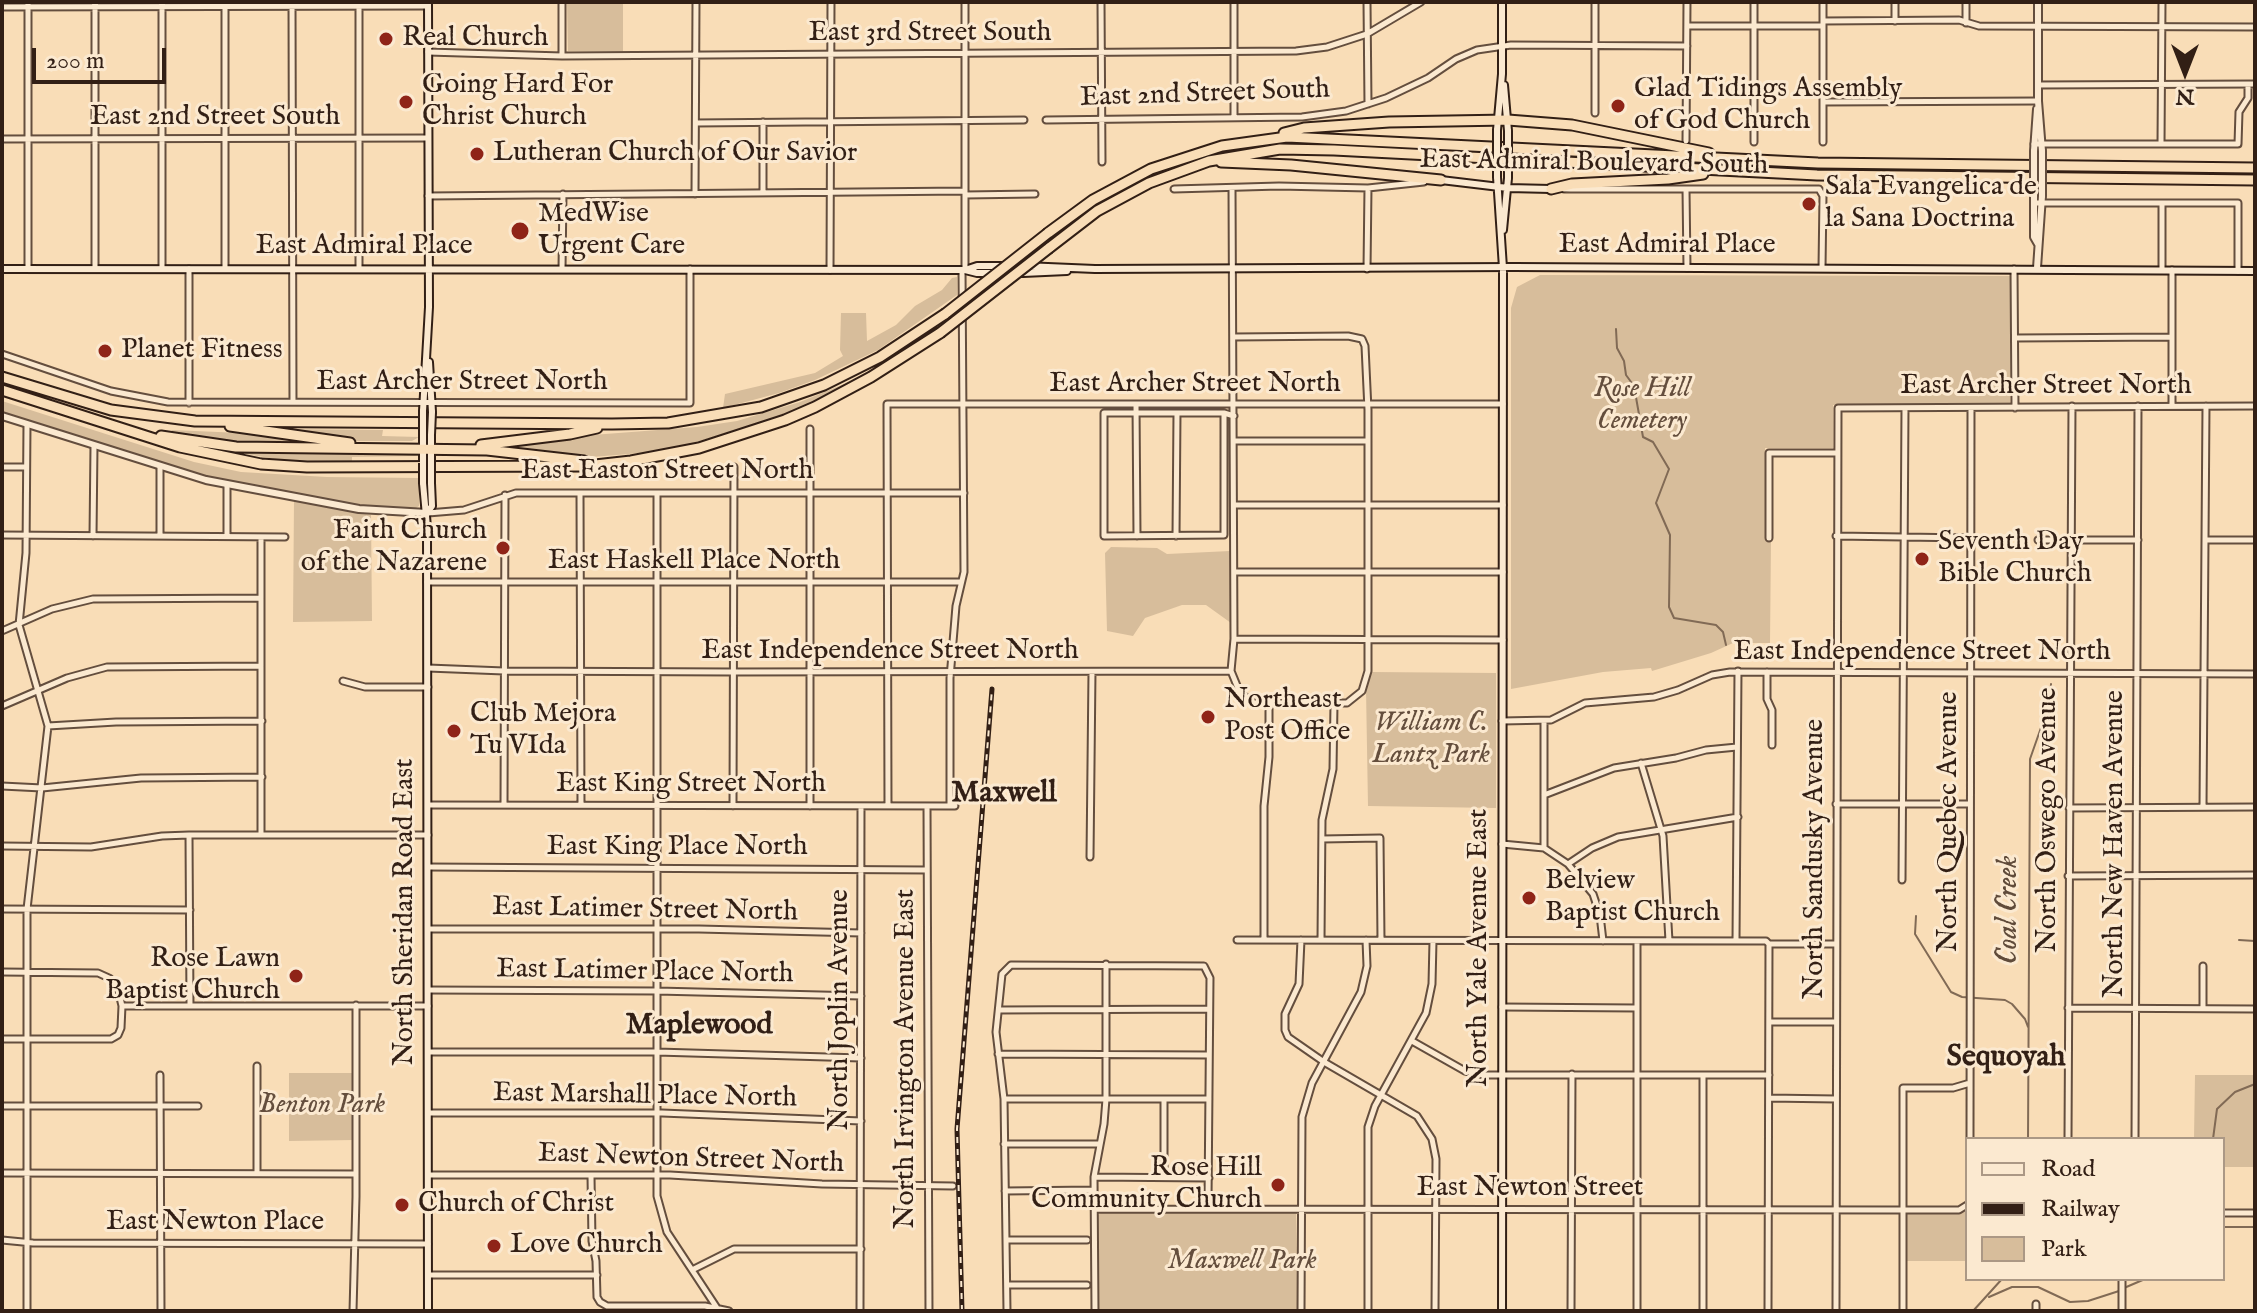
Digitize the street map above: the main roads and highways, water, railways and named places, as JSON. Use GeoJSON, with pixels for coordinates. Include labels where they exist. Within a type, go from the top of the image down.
{"type":"FeatureCollection","features":[{"type":"Feature","properties":{"kind":"highway"},"geometry":{"type":"LineString","coordinates":[[195,421],[612,424],[703,419],[788,398],[868,364],[945,314],[1101,195],[1184,156],[1304,128],[1412,121],[1572,125],[1732,159]]}},
{"type":"Feature","properties":{"kind":"highway"},"geometry":{"type":"LineString","coordinates":[[1245,142],[1287,137],[1332,137],[1869,164],[2255,168]]}},
{"type":"Feature","properties":{"kind":"highway"},"geometry":{"type":"LineString","coordinates":[[2,390],[225,458],[284,466],[562,468],[631,461],[699,448],[785,420],[852,388],[940,333],[1097,211],[1130,192],[1175,171],[1259,152],[1306,149],[1881,177],[2255,180]]}},
{"type":"Feature","properties":{"kind":"highway"},"geometry":{"type":"LineString","coordinates":[[1209,161],[1291,165],[1441,180]]}},
{"type":"Feature","properties":{"kind":"highway"},"geometry":{"type":"LineString","coordinates":[[1551,189],[1572,184],[1668,179],[1723,170]]}},
{"type":"Feature","properties":{"kind":"highway"},"geometry":{"type":"LineString","coordinates":[[2,377],[111,410],[335,441],[487,450],[571,461],[631,461]]}},
{"type":"Feature","properties":{"kind":"highway"},"geometry":{"type":"LineString","coordinates":[[130,431],[236,447],[428,445],[504,443],[570,434],[612,424]]}},
{"type":"Feature","properties":{"kind":"main road"},"geometry":{"type":"LineString","coordinates":[[1502,2],[1503,125],[1508,178],[1503,233]]}},
{"type":"Feature","properties":{"kind":"main road"},"geometry":{"type":"LineString","coordinates":[[2038,2],[2038,147],[2034,200],[2034,237],[2038,244]]}},
{"type":"Feature","properties":{"kind":"main road","name":"North Sheridan Road East"},"geometry":{"type":"LineString","coordinates":[[427,513],[432,506],[423,411],[428,351],[428,4]]}},
{"type":"Feature","properties":{"kind":"main road"},"geometry":{"type":"LineString","coordinates":[[1503,125],[1497,177],[1503,233]]}},
{"type":"Feature","properties":{"kind":"main road"},"geometry":{"type":"LineString","coordinates":[[2037,268],[2042,200],[2038,147]]}},
{"type":"Feature","properties":{"kind":"main road","name":"East Admiral Boulevard South"},"geometry":{"type":"LineString","coordinates":[[1441,180],[1508,188],[1551,189]]}},
{"type":"Feature","properties":{"kind":"main road","name":"North Yale Avenue East"},"geometry":{"type":"LineString","coordinates":[[1502,1311],[1503,233]]}},
{"type":"Feature","properties":{"kind":"main road","name":"East Admiral Place"},"geometry":{"type":"LineString","coordinates":[[2,269],[963,270],[977,266],[1050,266],[1234,270],[2037,268],[2255,271]]}},
{"type":"Feature","properties":{"kind":"main road","name":"North Sheridan Road East"},"geometry":{"type":"LineString","coordinates":[[428,351],[432,412],[423,463],[423,506],[427,513],[428,668],[428,1311]]}},
{"type":"Feature","properties":{"kind":"main road","name":"East Easton Street North"},"geometry":{"type":"LineString","coordinates":[[2,416],[160,467],[227,485],[359,509],[427,513]]}},
{"type":"Feature","properties":{"kind":"waterway"},"geometry":{"type":"LineString","coordinates":[[1616,329],[1617,348],[1624,361],[1626,375],[1634,386],[1643,437],[1653,442],[1669,469],[1656,503],[1670,535],[1669,607],[1674,618],[1716,625],[1723,632],[1726,645]]}},
{"type":"Feature","properties":{"kind":"waterway","name":"Coal Creek"},"geometry":{"type":"LineString","coordinates":[[2028,1137],[2030,759],[2050,702],[2051,684]]}},
{"type":"Feature","properties":{"kind":"waterway"},"geometry":{"type":"LineString","coordinates":[[1916,916],[1915,934],[1951,992],[1962,997],[2005,1000],[2025,1019],[2028,1027]]}},
{"type":"Feature","properties":{"kind":"waterway","name":"Coal Creek"},"geometry":{"type":"LineString","coordinates":[[2239,940],[2255,941]]}},
{"type":"Feature","properties":{"kind":"waterway","name":"Coal Creek"},"geometry":{"type":"LineString","coordinates":[[2213,1137],[2217,1109],[2235,1092],[2255,1084]]}},
{"type":"Feature","properties":{"kind":"waterway"},"geometry":{"type":"LineString","coordinates":[[2225,1227],[2255,1227]]}},
{"type":"Feature","properties":{"kind":"waterway","name":"Coal Creek"},"geometry":{"type":"LineString","coordinates":[[1973,1311],[2000,1281]]}},
{"type":"Feature","properties":{"kind":"waterway","name":"Coal Creek"},"geometry":{"type":"LineString","coordinates":[[2124,1288],[2140,1281]]}},
{"type":"Feature","properties":{"kind":"waterway","name":"Coal Creek"},"geometry":{"type":"LineString","coordinates":[[1989,1297],[2012,1287],[2038,1287],[2070,1302],[2088,1301],[2119,1291]]}},
{"type":"Feature","properties":{"kind":"railway"},"geometry":{"type":"LineString","coordinates":[[962,1311],[957,1129],[992,689]]}},
{"type":"Feature","properties":{"kind":"place","name":"Real Church"},"geometry":{"type":"Point","coordinates":[386,39]}},
{"type":"Feature","properties":{"kind":"place","name":"Going Hard For Christ Church"},"geometry":{"type":"Point","coordinates":[406,102]}},
{"type":"Feature","properties":{"kind":"place","name":"Glad Tidings Assembly of God Church"},"geometry":{"type":"Point","coordinates":[1618,106]}},
{"type":"Feature","properties":{"kind":"place","name":"Lutheran Church of Our Savior"},"geometry":{"type":"Point","coordinates":[477,154]}},
{"type":"Feature","properties":{"kind":"place","name":"Sala Evangelica de la Sana Doctrina"},"geometry":{"type":"Point","coordinates":[1809,204]}},
{"type":"Feature","properties":{"kind":"place","name":"MedWise Urgent Care"},"geometry":{"type":"Point","coordinates":[520,231]}},
{"type":"Feature","properties":{"kind":"place","name":"Planet Fitness"},"geometry":{"type":"Point","coordinates":[105,351]}},
{"type":"Feature","properties":{"kind":"place","name":"Faith Church of the Nazarene"},"geometry":{"type":"Point","coordinates":[503,548]}},
{"type":"Feature","properties":{"kind":"place","name":"Seventh Day Bible Church"},"geometry":{"type":"Point","coordinates":[1922,559]}},
{"type":"Feature","properties":{"kind":"place","name":"Northeast Post Office"},"geometry":{"type":"Point","coordinates":[1208,717]}},
{"type":"Feature","properties":{"kind":"place","name":"Club Mejora Tu VIda"},"geometry":{"type":"Point","coordinates":[454,731]}},
{"type":"Feature","properties":{"kind":"place","name":"Belview Baptist Church"},"geometry":{"type":"Point","coordinates":[1529,898]}},
{"type":"Feature","properties":{"kind":"place","name":"Rose Lawn Baptist Church"},"geometry":{"type":"Point","coordinates":[296,976]}},
{"type":"Feature","properties":{"kind":"place","name":"Rose Hill Community Church"},"geometry":{"type":"Point","coordinates":[1278,1185]}},
{"type":"Feature","properties":{"kind":"place","name":"Church of Christ"},"geometry":{"type":"Point","coordinates":[402,1205]}},
{"type":"Feature","properties":{"kind":"place","name":"Love Church"},"geometry":{"type":"Point","coordinates":[494,1246]}},
{"type":"Feature","properties":{"kind":"district","name":"Maxwell"},"geometry":{"type":"Point","coordinates":[1004,795]}},
{"type":"Feature","properties":{"kind":"district","name":"Maplewood"},"geometry":{"type":"Point","coordinates":[699,1027]}},
{"type":"Feature","properties":{"kind":"district","name":"Sequoyah"},"geometry":{"type":"Point","coordinates":[2006,1059]}},
{"type":"Feature","properties":{"kind":"park label","name":"Rose Hill Cemetery"},"geometry":{"type":"Point","coordinates":[1642,406]}},
{"type":"Feature","properties":{"kind":"park label","name":"William C. Lantz Park"},"geometry":{"type":"Point","coordinates":[1431,740]}},
{"type":"Feature","properties":{"kind":"park label","name":"Benton Park"},"geometry":{"type":"Point","coordinates":[322,1106]}},
{"type":"Feature","properties":{"kind":"park label","name":"Maxwell Park"},"geometry":{"type":"Point","coordinates":[1242,1262]}}]}
